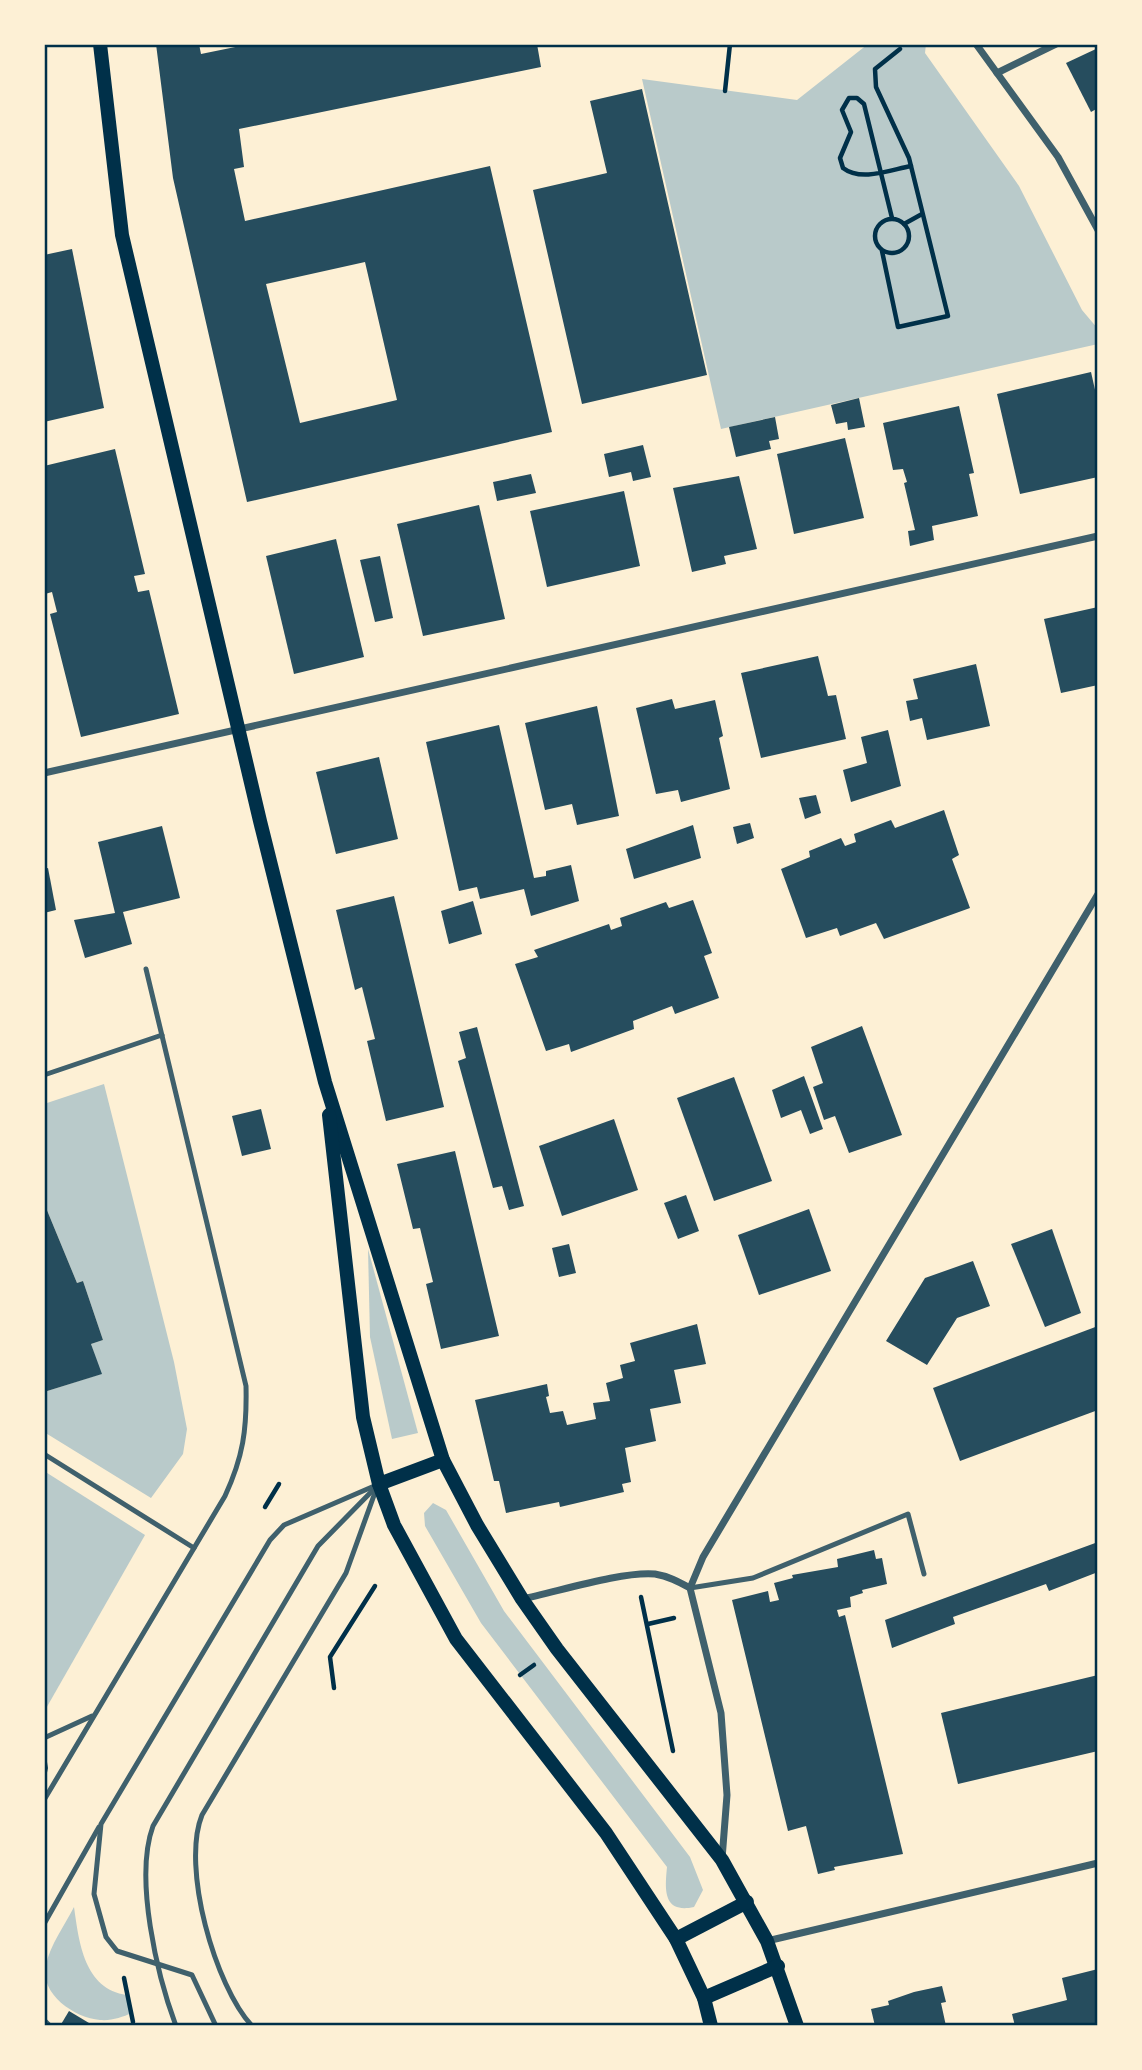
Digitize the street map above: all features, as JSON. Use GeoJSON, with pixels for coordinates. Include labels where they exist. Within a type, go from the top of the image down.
{"type":"FeatureCollection","features":[{"type":"Feature","properties":{"kind":"main road"},"geometry":{"type":"LineString","coordinates":[[100,44],[122,235],[239,728],[325,1082],[443,1460],[477,1525],[557,1650],[722,1860],[767,1941],[797,2026]]}},
{"type":"Feature","properties":{"kind":"main road"},"geometry":{"type":"LineString","coordinates":[[325,1082],[363,1418],[379,1484],[412,1562],[456,1639],[606,1833],[676,1939],[704,1998],[711,2026]]}},
{"type":"Feature","properties":{"kind":"main road"},"geometry":{"type":"LineString","coordinates":[[379,1484],[443,1460]]}},
{"type":"Feature","properties":{"kind":"main road"},"geometry":{"type":"LineString","coordinates":[[676,1939],[747,1902]]}},
{"type":"Feature","properties":{"kind":"main road"},"geometry":{"type":"LineString","coordinates":[[704,1998],[778,1966]]}},
{"type":"Feature","properties":{"kind":"street"},"geometry":{"type":"LineString","coordinates":[[976,44],[1058,157],[1098,230]]}},
{"type":"Feature","properties":{"kind":"street"},"geometry":{"type":"LineString","coordinates":[[997,73],[1056,44]]}},
{"type":"Feature","properties":{"kind":"street"},"geometry":{"type":"LineString","coordinates":[[44,773],[1098,536]]}},
{"type":"Feature","properties":{"kind":"street"},"geometry":{"type":"LineString","coordinates":[[722,1860],[727,1795],[721,1713],[690,1588],[703,1557],[1098,894]]}},
{"type":"Feature","properties":{"kind":"street"},"geometry":{"type":"LineString","coordinates":[[522,1599],[629,1576],[654,1574],[673,1579],[690,1588]]}},
{"type":"Feature","properties":{"kind":"street"},"geometry":{"type":"LineString","coordinates":[[767,1941],[1098,1863]]}},
{"type":"Feature","properties":{"kind":"lane"},"geometry":{"type":"LineString","coordinates":[[44,1800],[194,1548],[238,1468],[247,1430],[246,1387],[146,969]]}},
{"type":"Feature","properties":{"kind":"lane"},"geometry":{"type":"LineString","coordinates":[[44,1075],[162,1035]]}},
{"type":"Feature","properties":{"kind":"lane"},"geometry":{"type":"LineString","coordinates":[[44,1454],[194,1548]]}},
{"type":"Feature","properties":{"kind":"lane"},"geometry":{"type":"LineString","coordinates":[[176,2026],[145,1896],[146,1845],[158,1814],[318,1546],[379,1484]]}},
{"type":"Feature","properties":{"kind":"lane"},"geometry":{"type":"LineString","coordinates":[[44,1924],[270,1539],[284,1525],[379,1484]]}},
{"type":"Feature","properties":{"kind":"lane"},"geometry":{"type":"LineString","coordinates":[[252,2026],[228,1987],[209,1933],[196,1887],[195,1832],[202,1815],[346,1573],[379,1484]]}},
{"type":"Feature","properties":{"kind":"lane"},"geometry":{"type":"LineString","coordinates":[[690,1588],[753,1577],[908,1514],[924,1574]]}},
{"type":"Feature","properties":{"kind":"lane"},"geometry":{"type":"LineString","coordinates":[[44,1738],[94,1715]]}},
{"type":"Feature","properties":{"kind":"lane"},"geometry":{"type":"LineString","coordinates":[[101,1824],[94,1894],[106,1937],[117,1951],[192,1975],[216,2026]]}},
{"type":"Feature","properties":{"kind":"lane"},"geometry":{"type":"LineString","coordinates":[[44,2020],[50,2026]]}},
{"type":"Feature","properties":{"kind":"path"},"geometry":{"type":"LineString","coordinates":[[726,90],[730,44]]}},
{"type":"Feature","properties":{"kind":"path"},"geometry":{"type":"LineString","coordinates":[[882,251],[893,253],[907,244],[909,234],[904,224],[892,218],[881,222],[875,231],[875,242],[882,251],[898,327],[948,316],[911,166],[876,87],[875,69],[900,49]]}},
{"type":"Feature","properties":{"kind":"path"},"geometry":{"type":"LineString","coordinates":[[892,218],[879,173],[864,104],[857,98],[849,98],[843,105],[842,114],[851,132],[840,163],[855,174],[879,173],[911,166]]}},
{"type":"Feature","properties":{"kind":"path"},"geometry":{"type":"LineString","coordinates":[[904,224],[922,213]]}},
{"type":"Feature","properties":{"kind":"path"},"geometry":{"type":"LineString","coordinates":[[334,1688],[330,1657],[375,1586]]}},
{"type":"Feature","properties":{"kind":"path"},"geometry":{"type":"LineString","coordinates":[[630,1599],[642,1596],[674,1754]]}},
{"type":"Feature","properties":{"kind":"path"},"geometry":{"type":"LineString","coordinates":[[648,1624],[675,1618]]}},
{"type":"Feature","properties":{"kind":"path"},"geometry":{"type":"LineString","coordinates":[[520,1675],[541,1660]]}},
{"type":"Feature","properties":{"kind":"path"},"geometry":{"type":"LineString","coordinates":[[117,1951],[133,2022]]}},
{"type":"Feature","properties":{"kind":"shaded area"},"geometry":{"type":"Polygon","coordinates":[[[868,44],[926,44],[925,53],[1019,186],[1082,310],[1098,329],[1098,344],[721,429],[642,79],[797,100],[868,44]]]}},
{"type":"Feature","properties":{"kind":"shaded area"},"geometry":{"type":"Polygon","coordinates":[[[104,1084],[174,1362],[187,1429],[183,1454],[151,1498],[44,1432],[44,1392],[101,1374],[91,1344],[103,1340],[83,1281],[77,1283],[44,1203],[44,1104],[104,1084]]]}},
{"type":"Feature","properties":{"kind":"shaded area"},"geometry":{"type":"Polygon","coordinates":[[[368,1249],[418,1433],[392,1439],[370,1337],[368,1249]]]}},
{"type":"Feature","properties":{"kind":"shaded area"},"geometry":{"type":"Polygon","coordinates":[[[44,1471],[145,1535],[44,1712],[44,1471]]]}},
{"type":"Feature","properties":{"kind":"shaded area"},"geometry":{"type":"Polygon","coordinates":[[[433,1503],[446,1510],[504,1611],[690,1857],[703,1890],[694,1907],[676,1907],[671,1903],[666,1891],[667,1867],[481,1623],[425,1526],[424,1513],[433,1503]]]}},
{"type":"Feature","properties":{"kind":"shaded area"},"geometry":{"type":"Polygon","coordinates":[[[74,1907],[86,1962],[101,1984],[127,1995],[132,2013],[109,2020],[80,2015],[61,2003],[48,1986],[45,1976],[48,1958],[74,1907]]]}},
{"type":"Feature","properties":{"kind":"building"},"geometry":{"type":"Polygon","coordinates":[[[156,44],[199,44],[201,54],[250,44],[537,44],[541,67],[239,129],[244,167],[234,169],[245,221],[490,166],[552,432],[247,502],[173,178],[156,44]],[[365,262],[266,284],[300,423],[397,400],[365,262]]]}},
{"type":"Feature","properties":{"kind":"building"},"geometry":{"type":"Polygon","coordinates":[[[1098,48],[1098,108],[1091,112],[1066,63],[1098,48]]]}},
{"type":"Feature","properties":{"kind":"building"},"geometry":{"type":"Polygon","coordinates":[[[642,89],[707,375],[582,404],[533,190],[607,173],[590,101],[642,89]]]}},
{"type":"Feature","properties":{"kind":"building"},"geometry":{"type":"Polygon","coordinates":[[[72,249],[104,408],[44,422],[44,255],[72,249]]]}},
{"type":"Feature","properties":{"kind":"building"},"geometry":{"type":"Polygon","coordinates":[[[1091,372],[1098,403],[1098,477],[1020,494],[997,394],[1091,372]]]}},
{"type":"Feature","properties":{"kind":"building"},"geometry":{"type":"Polygon","coordinates":[[[859,398],[865,427],[848,430],[847,422],[836,424],[831,405],[859,398]]]}},
{"type":"Feature","properties":{"kind":"building"},"geometry":{"type":"Polygon","coordinates":[[[959,406],[974,473],[969,474],[978,516],[932,526],[934,540],[910,546],[908,531],[915,530],[904,483],[907,482],[903,469],[893,470],[883,423],[959,406]]]}},
{"type":"Feature","properties":{"kind":"building"},"geometry":{"type":"Polygon","coordinates":[[[775,417],[779,439],[769,441],[771,449],[736,457],[729,427],[775,417]]]}},
{"type":"Feature","properties":{"kind":"building"},"geometry":{"type":"Polygon","coordinates":[[[845,438],[864,518],[794,534],[777,454],[845,438]]]}},
{"type":"Feature","properties":{"kind":"building"},"geometry":{"type":"Polygon","coordinates":[[[643,445],[651,477],[633,481],[631,472],[609,477],[604,454],[643,445]]]}},
{"type":"Feature","properties":{"kind":"building"},"geometry":{"type":"Polygon","coordinates":[[[115,449],[145,574],[134,576],[138,592],[149,590],[179,714],[81,737],[50,614],[57,612],[52,592],[45,594],[44,589],[44,466],[115,449]]]}},
{"type":"Feature","properties":{"kind":"building"},"geometry":{"type":"Polygon","coordinates":[[[531,474],[536,493],[497,501],[493,482],[531,474]]]}},
{"type":"Feature","properties":{"kind":"building"},"geometry":{"type":"Polygon","coordinates":[[[739,476],[757,549],[724,556],[726,564],[692,572],[673,488],[739,476]]]}},
{"type":"Feature","properties":{"kind":"building"},"geometry":{"type":"Polygon","coordinates":[[[624,491],[640,566],[547,587],[530,511],[624,491]]]}},
{"type":"Feature","properties":{"kind":"building"},"geometry":{"type":"Polygon","coordinates":[[[479,505],[505,619],[423,636],[397,524],[479,505]]]}},
{"type":"Feature","properties":{"kind":"building"},"geometry":{"type":"Polygon","coordinates":[[[336,539],[364,657],[294,674],[266,556],[336,539]]]}},
{"type":"Feature","properties":{"kind":"building"},"geometry":{"type":"Polygon","coordinates":[[[380,556],[393,618],[375,622],[360,560],[380,556]]]}},
{"type":"Feature","properties":{"kind":"building"},"geometry":{"type":"Polygon","coordinates":[[[1098,607],[1098,685],[1061,693],[1044,619],[1098,607]]]}},
{"type":"Feature","properties":{"kind":"building"},"geometry":{"type":"Polygon","coordinates":[[[818,656],[828,696],[836,695],[846,739],[761,758],[741,673],[818,656]]]}},
{"type":"Feature","properties":{"kind":"building"},"geometry":{"type":"Polygon","coordinates":[[[976,664],[990,726],[927,740],[922,718],[910,721],[906,701],[918,699],[913,679],[976,664]]]}},
{"type":"Feature","properties":{"kind":"building"},"geometry":{"type":"Polygon","coordinates":[[[672,699],[675,709],[715,700],[723,736],[719,738],[730,789],[681,802],[678,790],[656,794],[636,708],[672,699]]]}},
{"type":"Feature","properties":{"kind":"building"},"geometry":{"type":"Polygon","coordinates":[[[597,706],[619,816],[577,825],[572,804],[545,810],[525,723],[597,706]]]}},
{"type":"Feature","properties":{"kind":"building"},"geometry":{"type":"Polygon","coordinates":[[[499,725],[534,878],[546,876],[546,871],[571,865],[579,901],[531,916],[524,889],[480,899],[477,887],[459,891],[426,742],[499,725]]]}},
{"type":"Feature","properties":{"kind":"building"},"geometry":{"type":"Polygon","coordinates":[[[888,730],[901,786],[851,802],[843,770],[867,763],[861,737],[888,730]]]}},
{"type":"Feature","properties":{"kind":"building"},"geometry":{"type":"Polygon","coordinates":[[[379,757],[398,839],[336,854],[316,772],[379,757]]]}},
{"type":"Feature","properties":{"kind":"building"},"geometry":{"type":"Polygon","coordinates":[[[816,795],[821,813],[805,819],[799,798],[816,795]]]}},
{"type":"Feature","properties":{"kind":"building"},"geometry":{"type":"Polygon","coordinates":[[[944,810],[959,855],[952,859],[970,908],[884,939],[876,923],[840,936],[837,928],[806,938],[781,869],[810,857],[809,851],[841,838],[845,846],[856,842],[854,834],[891,820],[895,828],[944,810]]]}},
{"type":"Feature","properties":{"kind":"building"},"geometry":{"type":"Polygon","coordinates":[[[750,823],[754,838],[737,844],[733,827],[750,823]]]}},
{"type":"Feature","properties":{"kind":"building"},"geometry":{"type":"Polygon","coordinates":[[[693,825],[701,858],[634,879],[626,849],[693,825]]]}},
{"type":"Feature","properties":{"kind":"building"},"geometry":{"type":"Polygon","coordinates":[[[162,826],[180,898],[123,912],[132,944],[85,958],[74,920],[115,913],[98,842],[162,826]]]}},
{"type":"Feature","properties":{"kind":"building"},"geometry":{"type":"Polygon","coordinates":[[[48,868],[56,910],[44,913],[44,869],[48,868]]]}},
{"type":"Feature","properties":{"kind":"building"},"geometry":{"type":"Polygon","coordinates":[[[394,896],[444,1107],[386,1121],[367,1041],[375,1039],[362,987],[355,990],[336,910],[394,896]]]}},
{"type":"Feature","properties":{"kind":"building"},"geometry":{"type":"Polygon","coordinates":[[[693,900],[712,953],[704,956],[719,998],[675,1014],[672,1006],[633,1021],[634,1029],[571,1052],[569,1044],[546,1051],[515,964],[538,957],[534,950],[609,924],[611,930],[622,926],[620,918],[666,902],[669,908],[693,900]]]}},
{"type":"Feature","properties":{"kind":"building"},"geometry":{"type":"Polygon","coordinates":[[[473,901],[482,934],[449,944],[441,911],[473,901]]]}},
{"type":"Feature","properties":{"kind":"building"},"geometry":{"type":"Polygon","coordinates":[[[862,1026],[902,1135],[849,1153],[835,1116],[824,1120],[813,1087],[823,1083],[811,1047],[862,1026]]]}},
{"type":"Feature","properties":{"kind":"building"},"geometry":{"type":"Polygon","coordinates":[[[477,1027],[524,1206],[509,1210],[502,1186],[493,1188],[458,1061],[466,1058],[459,1032],[477,1027]]]}},
{"type":"Feature","properties":{"kind":"building"},"geometry":{"type":"Polygon","coordinates":[[[804,1076],[823,1129],[810,1134],[801,1110],[781,1118],[772,1090],[804,1076]]]}},
{"type":"Feature","properties":{"kind":"building"},"geometry":{"type":"Polygon","coordinates":[[[734,1077],[772,1181],[714,1201],[677,1098],[734,1077]]]}},
{"type":"Feature","properties":{"kind":"building"},"geometry":{"type":"Polygon","coordinates":[[[261,1109],[271,1149],[242,1156],[232,1116],[261,1109]]]}},
{"type":"Feature","properties":{"kind":"building"},"geometry":{"type":"Polygon","coordinates":[[[614,1119],[638,1190],[562,1216],[539,1146],[614,1119]]]}},
{"type":"Feature","properties":{"kind":"building"},"geometry":{"type":"Polygon","coordinates":[[[455,1151],[499,1336],[441,1349],[426,1284],[433,1282],[420,1228],[413,1229],[397,1164],[455,1151]]]}},
{"type":"Feature","properties":{"kind":"building"},"geometry":{"type":"Polygon","coordinates":[[[686,1195],[699,1231],[678,1239],[664,1203],[686,1195]]]}},
{"type":"Feature","properties":{"kind":"building"},"geometry":{"type":"Polygon","coordinates":[[[44,1203],[77,1283],[83,1281],[103,1340],[91,1344],[102,1374],[44,1392],[44,1203]]]}},
{"type":"Feature","properties":{"kind":"building"},"geometry":{"type":"Polygon","coordinates":[[[809,1209],[831,1271],[759,1295],[738,1235],[809,1209]]]}},
{"type":"Feature","properties":{"kind":"building"},"geometry":{"type":"Polygon","coordinates":[[[1052,1229],[1081,1313],[1045,1327],[1011,1244],[1052,1229]]]}},
{"type":"Feature","properties":{"kind":"building"},"geometry":{"type":"Polygon","coordinates":[[[569,1244],[576,1273],[559,1277],[552,1248],[569,1244]]]}},
{"type":"Feature","properties":{"kind":"building"},"geometry":{"type":"Polygon","coordinates":[[[973,1261],[990,1306],[957,1318],[927,1365],[886,1341],[925,1278],[973,1261]]]}},
{"type":"Feature","properties":{"kind":"building"},"geometry":{"type":"Polygon","coordinates":[[[697,1324],[706,1364],[674,1370],[681,1403],[650,1409],[656,1441],[625,1448],[631,1482],[622,1484],[624,1492],[560,1507],[559,1502],[506,1513],[499,1481],[494,1481],[475,1400],[547,1384],[549,1396],[546,1397],[550,1413],[563,1411],[567,1425],[596,1419],[593,1403],[610,1401],[606,1383],[623,1378],[620,1365],[635,1361],[630,1343],[697,1324]]]}},
{"type":"Feature","properties":{"kind":"building"},"geometry":{"type":"Polygon","coordinates":[[[1098,1326],[1098,1410],[960,1461],[933,1388],[1098,1326]]]}},
{"type":"Feature","properties":{"kind":"building"},"geometry":{"type":"Polygon","coordinates":[[[1098,1542],[1098,1572],[1049,1591],[1046,1584],[953,1617],[955,1624],[892,1648],[885,1620],[1098,1542]]]}},
{"type":"Feature","properties":{"kind":"building"},"geometry":{"type":"Polygon","coordinates":[[[874,1550],[876,1559],[882,1558],[887,1584],[862,1590],[863,1593],[850,1597],[851,1607],[837,1610],[839,1617],[845,1615],[903,1854],[834,1867],[835,1870],[818,1874],[806,1826],[788,1831],[732,1600],[768,1591],[770,1602],[779,1600],[774,1583],[793,1578],[792,1575],[838,1567],[837,1559],[874,1550]]]}},
{"type":"Feature","properties":{"kind":"building"},"geometry":{"type":"Polygon","coordinates":[[[1098,1675],[1098,1751],[958,1784],[941,1713],[1098,1675]]]}},
{"type":"Feature","properties":{"kind":"building"},"geometry":{"type":"Polygon","coordinates":[[[44,1751],[48,1768],[45,1782],[44,1751]]]}},
{"type":"Feature","properties":{"kind":"building"},"geometry":{"type":"Polygon","coordinates":[[[1098,1969],[1098,2026],[1015,2026],[1012,2014],[1067,2000],[1062,1978],[1098,1969]]]}},
{"type":"Feature","properties":{"kind":"building"},"geometry":{"type":"Polygon","coordinates":[[[942,1986],[946,2002],[941,2003],[946,2026],[875,2026],[871,2009],[889,2005],[888,2001],[914,1992],[942,1986]]]}},
{"type":"Feature","properties":{"kind":"building"},"geometry":{"type":"Polygon","coordinates":[[[69,2011],[94,2026],[60,2026],[69,2011]]]}}]}
